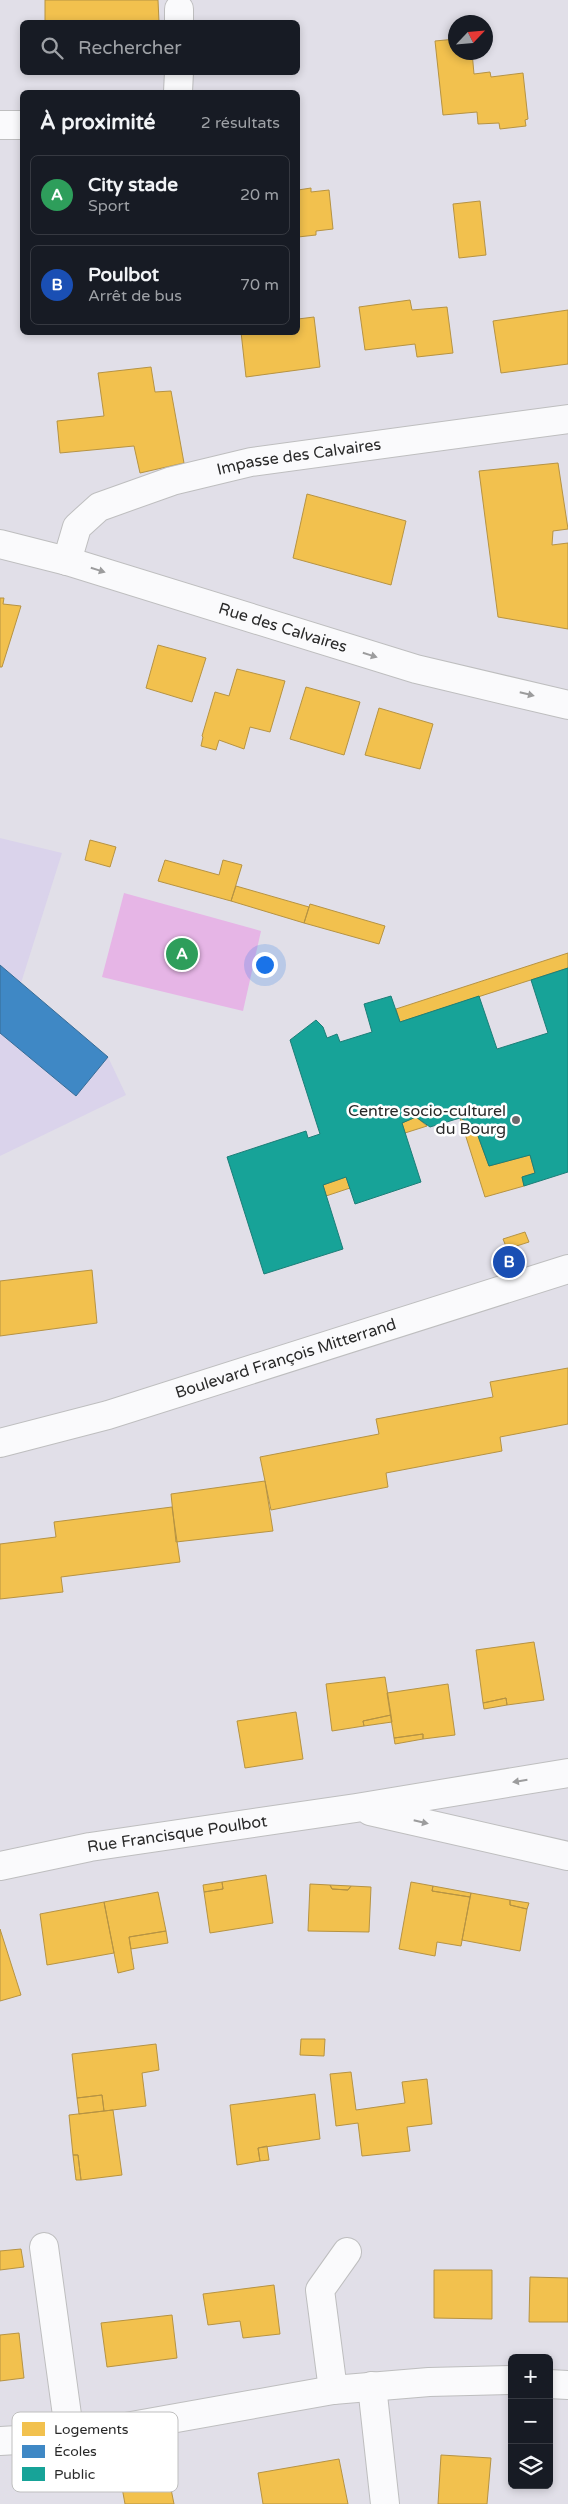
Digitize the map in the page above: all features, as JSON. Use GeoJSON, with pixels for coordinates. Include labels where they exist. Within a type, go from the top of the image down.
{"type":"FeatureCollection","features":[{"type":"Feature","properties":{"kind":"street"},"geometry":{"type":"LineString","coordinates":[[178,90],[179,75]]}},
{"type":"Feature","properties":{"kind":"street"},"geometry":{"type":"LineString","coordinates":[[0,126],[20,125]]}},
{"type":"Feature","properties":{"kind":"street","name":"Impasse des Calvaires"},"geometry":{"type":"LineString","coordinates":[[67,561],[77,527],[99,507],[172,481],[251,462],[568,419]]}},
{"type":"Feature","properties":{"kind":"street","name":"Rue des Calvaires"},"geometry":{"type":"LineString","coordinates":[[0,544],[67,561],[416,669],[568,705]]}},
{"type":"Feature","properties":{"kind":"street","name":"Boulevard François Mitterrand"},"geometry":{"type":"LineString","coordinates":[[0,1443],[108,1415],[568,1269]]}},
{"type":"Feature","properties":{"kind":"street","name":"Rue Francisque Poulbot"},"geometry":{"type":"LineString","coordinates":[[0,1866],[90,1846],[356,1808],[568,1773]]}},
{"type":"Feature","properties":{"kind":"street","name":"Rue Francisque Poulbot"},"geometry":{"type":"LineString","coordinates":[[356,1808],[568,1856]]}},
{"type":"Feature","properties":{"kind":"street"},"geometry":{"type":"LineString","coordinates":[[44,2247],[67,2412]]}},
{"type":"Feature","properties":{"kind":"street"},"geometry":{"type":"LineString","coordinates":[[333,2390],[320,2290],[346,2252]]}},
{"type":"Feature","properties":{"kind":"street"},"geometry":{"type":"LineString","coordinates":[[178,2418],[333,2390],[430,2382],[508,2380]]}},
{"type":"Feature","properties":{"kind":"street"},"geometry":{"type":"LineString","coordinates":[[553,2384],[568,2385]]}},
{"type":"Feature","properties":{"kind":"street"},"geometry":{"type":"LineString","coordinates":[[372,2386],[385,2504]]}},
{"type":"Feature","properties":{"kind":"shaded area"},"geometry":{"type":"Polygon","coordinates":[[[0,838],[62,853],[21,983],[108,1057],[126,1095],[0,1156],[0,838]]]}},
{"type":"Feature","properties":{"kind":"shaded area"},"geometry":{"type":"Polygon","coordinates":[[[124,893],[261,931],[243,1011],[102,977],[124,893]]]}},
{"type":"Feature","properties":{"kind":"building: Logements"},"geometry":{"type":"Polygon","coordinates":[[[45,0],[158,0],[159,20],[45,20],[45,0]]]}},
{"type":"Feature","properties":{"kind":"building: Logements"},"geometry":{"type":"Polygon","coordinates":[[[448,40],[448,60],[473,60],[474,74],[490,72],[491,77],[523,73],[528,119],[525,120],[526,126],[500,129],[499,123],[478,124],[477,112],[443,115],[435,41],[448,40]]]}},
{"type":"Feature","properties":{"kind":"building: Logements"},"geometry":{"type":"Polygon","coordinates":[[[311,188],[311,192],[329,190],[333,229],[316,231],[316,235],[300,237],[300,190],[311,188]]]}},
{"type":"Feature","properties":{"kind":"building: Logements"},"geometry":{"type":"Polygon","coordinates":[[[480,201],[486,255],[459,258],[453,204],[480,201]]]}},
{"type":"Feature","properties":{"kind":"building: Logements"},"geometry":{"type":"Polygon","coordinates":[[[410,300],[412,310],[447,307],[453,353],[417,357],[415,344],[365,350],[359,307],[410,300]]]}},
{"type":"Feature","properties":{"kind":"building: Logements"},"geometry":{"type":"Polygon","coordinates":[[[568,310],[568,364],[501,373],[493,321],[568,310]]]}},
{"type":"Feature","properties":{"kind":"building: Logements"},"geometry":{"type":"Polygon","coordinates":[[[314,317],[320,367],[246,377],[241,335],[300,335],[300,319],[314,317]]]}},
{"type":"Feature","properties":{"kind":"building: Logements"},"geometry":{"type":"Polygon","coordinates":[[[151,367],[155,392],[171,391],[184,463],[140,473],[134,446],[60,453],[57,421],[104,416],[98,373],[151,367]]]}},
{"type":"Feature","properties":{"kind":"building: Logements"},"geometry":{"type":"Polygon","coordinates":[[[558,463],[568,529],[553,531],[552,545],[568,543],[568,629],[498,617],[479,471],[558,463]]]}},
{"type":"Feature","properties":{"kind":"building: Logements"},"geometry":{"type":"Polygon","coordinates":[[[307,494],[406,521],[391,585],[293,558],[307,494]]]}},
{"type":"Feature","properties":{"kind":"building: Logements"},"geometry":{"type":"Polygon","coordinates":[[[0,598],[4,598],[3,604],[21,606],[2,667],[0,667],[0,598]]]}},
{"type":"Feature","properties":{"kind":"building: Logements"},"geometry":{"type":"Polygon","coordinates":[[[158,645],[206,658],[192,702],[146,688],[158,645]]]}},
{"type":"Feature","properties":{"kind":"building: Logements"},"geometry":{"type":"Polygon","coordinates":[[[237,669],[285,681],[270,732],[250,727],[244,749],[219,740],[216,750],[201,746],[202,736],[215,692],[229,696],[237,669]]]}},
{"type":"Feature","properties":{"kind":"building: Logements"},"geometry":{"type":"Polygon","coordinates":[[[306,687],[360,702],[344,755],[290,739],[306,687]]]}},
{"type":"Feature","properties":{"kind":"building: Logements"},"geometry":{"type":"Polygon","coordinates":[[[379,708],[433,724],[420,769],[365,755],[379,708]]]}},
{"type":"Feature","properties":{"kind":"building: Logements"},"geometry":{"type":"Polygon","coordinates":[[[90,840],[116,847],[110,867],[85,860],[90,840]]]}},
{"type":"Feature","properties":{"kind":"building: Logements"},"geometry":{"type":"Polygon","coordinates":[[[165,860],[219,875],[223,860],[242,865],[231,901],[158,881],[165,860]]]}},
{"type":"Feature","properties":{"kind":"building: Logements"},"geometry":{"type":"Polygon","coordinates":[[[236,886],[309,907],[304,923],[231,901],[236,886]]]}},
{"type":"Feature","properties":{"kind":"building: Logements"},"geometry":{"type":"Polygon","coordinates":[[[310,904],[385,926],[379,944],[304,923],[310,904]]]}},
{"type":"Feature","properties":{"kind":"building: Logements"},"geometry":{"type":"Polygon","coordinates":[[[568,953],[568,968],[400,1022],[396,1009],[568,953]]]}},
{"type":"Feature","properties":{"kind":"building: Logements"},"geometry":{"type":"Polygon","coordinates":[[[416,1117],[427,1126],[405,1133],[402,1123],[416,1117]]]}},
{"type":"Feature","properties":{"kind":"building: Logements"},"geometry":{"type":"Polygon","coordinates":[[[460,1118],[474,1125],[489,1166],[530,1155],[535,1173],[522,1177],[524,1186],[485,1197],[460,1118]]]}},
{"type":"Feature","properties":{"kind":"building: Logements"},"geometry":{"type":"Polygon","coordinates":[[[346,1177],[350,1188],[326,1196],[323,1185],[346,1177]]]}},
{"type":"Feature","properties":{"kind":"building: Logements"},"geometry":{"type":"Polygon","coordinates":[[[525,1232],[529,1242],[507,1249],[503,1239],[525,1232]]]}},
{"type":"Feature","properties":{"kind":"building: Logements"},"geometry":{"type":"Polygon","coordinates":[[[92,1270],[97,1323],[0,1336],[0,1281],[92,1270]]]}},
{"type":"Feature","properties":{"kind":"building: Logements"},"geometry":{"type":"Polygon","coordinates":[[[568,1368],[568,1424],[500,1437],[502,1451],[386,1473],[388,1487],[271,1510],[260,1457],[379,1434],[376,1419],[493,1397],[490,1382],[568,1368]]]}},
{"type":"Feature","properties":{"kind":"building: Logements"},"geometry":{"type":"Polygon","coordinates":[[[265,1481],[273,1531],[176,1542],[171,1494],[265,1481]]]}},
{"type":"Feature","properties":{"kind":"building: Logements"},"geometry":{"type":"Polygon","coordinates":[[[172,1507],[180,1562],[61,1577],[63,1592],[0,1599],[0,1544],[56,1537],[54,1522],[172,1507]]]}},
{"type":"Feature","properties":{"kind":"building: Logements"},"geometry":{"type":"Polygon","coordinates":[[[534,1642],[544,1700],[507,1705],[506,1698],[483,1703],[476,1650],[534,1642]]]}},
{"type":"Feature","properties":{"kind":"building: Logements"},"geometry":{"type":"Polygon","coordinates":[[[385,1677],[391,1715],[363,1721],[364,1726],[332,1731],[326,1684],[385,1677]]]}},
{"type":"Feature","properties":{"kind":"building: Logements"},"geometry":{"type":"Polygon","coordinates":[[[448,1684],[455,1735],[423,1739],[423,1734],[394,1738],[387,1693],[448,1684]]]}},
{"type":"Feature","properties":{"kind":"building: Logements"},"geometry":{"type":"Polygon","coordinates":[[[506,1698],[507,1705],[484,1709],[483,1703],[506,1698]]]}},
{"type":"Feature","properties":{"kind":"building: Logements"},"geometry":{"type":"Polygon","coordinates":[[[296,1712],[303,1759],[245,1768],[237,1721],[296,1712]]]}},
{"type":"Feature","properties":{"kind":"building: Logements"},"geometry":{"type":"Polygon","coordinates":[[[391,1715],[392,1722],[364,1726],[363,1721],[391,1715]]]}},
{"type":"Feature","properties":{"kind":"building: Logements"},"geometry":{"type":"Polygon","coordinates":[[[423,1734],[423,1739],[395,1744],[394,1738],[423,1734]]]}},
{"type":"Feature","properties":{"kind":"building: Logements"},"geometry":{"type":"Polygon","coordinates":[[[266,1875],[273,1923],[210,1933],[204,1892],[223,1889],[222,1882],[266,1875]]]}},
{"type":"Feature","properties":{"kind":"building: Logements"},"geometry":{"type":"Polygon","coordinates":[[[222,1882],[223,1889],[204,1892],[203,1885],[222,1882]]]}},
{"type":"Feature","properties":{"kind":"building: Logements"},"geometry":{"type":"Polygon","coordinates":[[[411,1882],[433,1886],[432,1891],[470,1897],[461,1946],[437,1942],[435,1956],[399,1949],[411,1882]]]}},
{"type":"Feature","properties":{"kind":"building: Logements"},"geometry":{"type":"Polygon","coordinates":[[[310,1884],[330,1885],[332,1889],[348,1890],[351,1886],[371,1887],[369,1932],[308,1931],[310,1884]]]}},
{"type":"Feature","properties":{"kind":"building: Logements"},"geometry":{"type":"Polygon","coordinates":[[[330,1885],[351,1886],[348,1890],[332,1889],[330,1885]]]}},
{"type":"Feature","properties":{"kind":"building: Logements"},"geometry":{"type":"Polygon","coordinates":[[[433,1886],[471,1893],[470,1897],[432,1891],[433,1886]]]}},
{"type":"Feature","properties":{"kind":"building: Logements"},"geometry":{"type":"Polygon","coordinates":[[[158,1892],[166,1931],[129,1937],[134,1969],[118,1973],[104,1902],[158,1892]]]}},
{"type":"Feature","properties":{"kind":"building: Logements"},"geometry":{"type":"Polygon","coordinates":[[[471,1893],[510,1900],[510,1905],[527,1909],[520,1951],[462,1940],[471,1893]]]}},
{"type":"Feature","properties":{"kind":"building: Logements"},"geometry":{"type":"Polygon","coordinates":[[[510,1900],[529,1903],[527,1909],[510,1905],[510,1900]]]}},
{"type":"Feature","properties":{"kind":"building: Logements"},"geometry":{"type":"Polygon","coordinates":[[[104,1902],[114,1953],[47,1965],[40,1914],[104,1902]]]}},
{"type":"Feature","properties":{"kind":"building: Logements"},"geometry":{"type":"Polygon","coordinates":[[[0,1929],[21,1995],[0,2001],[0,1929]]]}},
{"type":"Feature","properties":{"kind":"building: Logements"},"geometry":{"type":"Polygon","coordinates":[[[166,1931],[168,1943],[131,1949],[129,1937],[166,1931]]]}},
{"type":"Feature","properties":{"kind":"building: Logements"},"geometry":{"type":"Polygon","coordinates":[[[301,2039],[325,2039],[324,2056],[300,2055],[301,2039]]]}},
{"type":"Feature","properties":{"kind":"building: Logements"},"geometry":{"type":"Polygon","coordinates":[[[156,2044],[159,2070],[142,2073],[146,2106],[104,2111],[102,2095],[77,2098],[72,2054],[156,2044]]]}},
{"type":"Feature","properties":{"kind":"building: Logements"},"geometry":{"type":"Polygon","coordinates":[[[351,2072],[356,2110],[405,2103],[402,2082],[427,2079],[432,2124],[407,2127],[410,2151],[362,2156],[358,2123],[336,2126],[330,2074],[351,2072]]]}},
{"type":"Feature","properties":{"kind":"building: Logements"},"geometry":{"type":"Polygon","coordinates":[[[315,2094],[320,2139],[258,2148],[260,2161],[237,2165],[230,2105],[315,2094]]]}},
{"type":"Feature","properties":{"kind":"building: Logements"},"geometry":{"type":"Polygon","coordinates":[[[102,2095],[104,2111],[79,2114],[77,2098],[102,2095]]]}},
{"type":"Feature","properties":{"kind":"building: Logements"},"geometry":{"type":"Polygon","coordinates":[[[113,2110],[122,2175],[81,2180],[78,2155],[73,2155],[69,2115],[113,2110]]]}},
{"type":"Feature","properties":{"kind":"building: Logements"},"geometry":{"type":"Polygon","coordinates":[[[267,2146],[269,2160],[260,2161],[258,2148],[267,2146]]]}},
{"type":"Feature","properties":{"kind":"building: Logements"},"geometry":{"type":"Polygon","coordinates":[[[73,2155],[78,2155],[81,2180],[76,2180],[73,2155]]]}},
{"type":"Feature","properties":{"kind":"building: Logements"},"geometry":{"type":"Polygon","coordinates":[[[21,2249],[24,2267],[0,2270],[0,2251],[21,2249]]]}},
{"type":"Feature","properties":{"kind":"building: Logements"},"geometry":{"type":"Polygon","coordinates":[[[434,2270],[492,2270],[492,2319],[434,2318],[434,2270]]]}},
{"type":"Feature","properties":{"kind":"building: Logements"},"geometry":{"type":"Polygon","coordinates":[[[530,2277],[568,2278],[568,2322],[529,2322],[530,2277]]]}},
{"type":"Feature","properties":{"kind":"building: Logements"},"geometry":{"type":"Polygon","coordinates":[[[274,2285],[280,2334],[243,2338],[240,2321],[208,2325],[203,2294],[274,2285]]]}},
{"type":"Feature","properties":{"kind":"building: Logements"},"geometry":{"type":"Polygon","coordinates":[[[172,2315],[177,2358],[107,2367],[101,2323],[172,2315]]]}},
{"type":"Feature","properties":{"kind":"building: Logements"},"geometry":{"type":"Polygon","coordinates":[[[19,2333],[24,2378],[0,2381],[0,2335],[19,2333]]]}},
{"type":"Feature","properties":{"kind":"building: Logements"},"geometry":{"type":"Polygon","coordinates":[[[441,2455],[491,2458],[487,2504],[438,2504],[441,2455]]]}},
{"type":"Feature","properties":{"kind":"building: Logements"},"geometry":{"type":"Polygon","coordinates":[[[339,2459],[348,2504],[263,2504],[258,2473],[339,2459]]]}},
{"type":"Feature","properties":{"kind":"building: Logements"},"geometry":{"type":"Polygon","coordinates":[[[123,2492],[172,2492],[174,2504],[125,2504],[123,2492]]]}},
{"type":"Feature","properties":{"kind":"building: Écoles"},"geometry":{"type":"Polygon","coordinates":[[[0,965],[108,1057],[76,1096],[0,1033],[0,965]]]}},
{"type":"Feature","properties":{"kind":"building: Public","name":"Centre socio-culturel du Bourg"},"geometry":{"type":"Polygon","coordinates":[[[568,968],[568,1172],[524,1186],[522,1177],[535,1173],[530,1155],[489,1166],[474,1125],[460,1118],[430,1127],[416,1117],[402,1123],[421,1182],[355,1204],[346,1177],[323,1185],[343,1249],[264,1274],[227,1157],[306,1131],[308,1138],[320,1134],[290,1040],[316,1020],[323,1027],[327,1038],[337,1034],[340,1042],[372,1032],[364,1004],[391,996],[400,1022],[479,996],[497,1049],[548,1033],[531,980],[568,968]]]}},
{"type":"Feature","properties":{"kind":"place","name":"City stade"},"geometry":{"type":"Point","coordinates":[182,954]}},
{"type":"Feature","properties":{"kind":"place","name":"Centre socio-culturel du Bourg"},"geometry":{"type":"Point","coordinates":[516,1120]}},
{"type":"Feature","properties":{"kind":"place","name":"Poulbot"},"geometry":{"type":"Point","coordinates":[509,1262]}}]}
